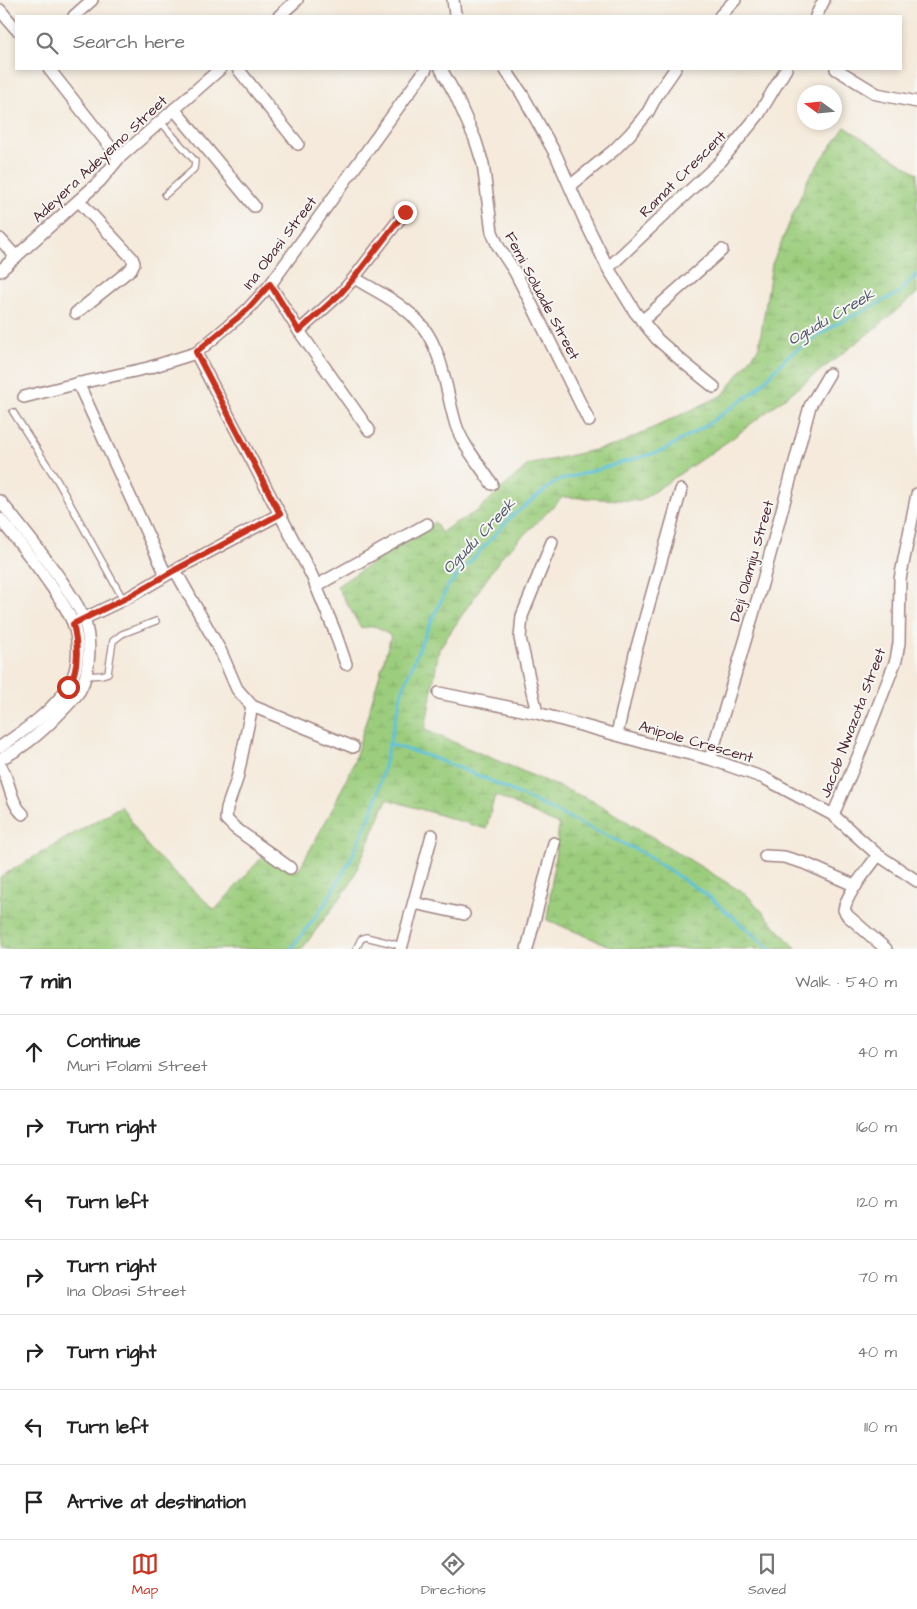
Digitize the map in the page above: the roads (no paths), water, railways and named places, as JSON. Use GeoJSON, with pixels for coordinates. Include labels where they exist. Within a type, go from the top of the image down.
{"type":"FeatureCollection","features":[{"type":"Feature","properties":{"kind":"street"},"geometry":{"type":"LineString","coordinates":[[75,15],[92,0]]}},
{"type":"Feature","properties":{"kind":"street"},"geometry":{"type":"LineString","coordinates":[[280,15],[297,0]]}},
{"type":"Feature","properties":{"kind":"street"},"geometry":{"type":"LineString","coordinates":[[453,0],[456,15]]}},
{"type":"Feature","properties":{"kind":"street"},"geometry":{"type":"LineString","coordinates":[[721,15],[735,0]]}},
{"type":"Feature","properties":{"kind":"street"},"geometry":{"type":"LineString","coordinates":[[816,15],[824,0]]}},
{"type":"Feature","properties":{"kind":"street"},"geometry":{"type":"LineString","coordinates":[[0,10],[15,28]]}},
{"type":"Feature","properties":{"kind":"street"},"geometry":{"type":"LineString","coordinates":[[50,70],[119,158]]}},
{"type":"Feature","properties":{"kind":"street","name":"Adeyera Adeyemo Street"},"geometry":{"type":"LineString","coordinates":[[0,270],[79,201],[100,181],[119,158],[219,70]]}},
{"type":"Feature","properties":{"kind":"street"},"geometry":{"type":"LineString","coordinates":[[239,70],[298,144]]}},
{"type":"Feature","properties":{"kind":"street","name":"Ina Obasi Street"},"geometry":{"type":"LineString","coordinates":[[24,397],[148,368],[196,352],[241,316],[270,284],[425,70]]}},
{"type":"Feature","properties":{"kind":"street","name":"Femi Soluade Street"},"geometry":{"type":"LineString","coordinates":[[443,70],[475,139],[483,164],[492,232],[498,246],[515,272],[590,421]]}},
{"type":"Feature","properties":{"kind":"street"},"geometry":{"type":"LineString","coordinates":[[506,70],[543,130],[608,268],[642,321],[657,339],[714,387]]}},
{"type":"Feature","properties":{"kind":"street"},"geometry":{"type":"LineString","coordinates":[[570,186],[613,151],[630,134],[648,112],[656,95],[674,70]]}},
{"type":"Feature","properties":{"kind":"street","name":"Ramat Crescent"},"geometry":{"type":"LineString","coordinates":[[608,268],[721,161],[759,114],[785,70]]}},
{"type":"Feature","properties":{"kind":"street"},"geometry":{"type":"LineString","coordinates":[[838,70],[877,94],[917,102]]}},
{"type":"Feature","properties":{"kind":"street"},"geometry":{"type":"LineString","coordinates":[[174,109],[254,206]]}},
{"type":"Feature","properties":{"kind":"street"},"geometry":{"type":"LineString","coordinates":[[76,313],[131,269],[134,263],[132,258],[79,201]]}},
{"type":"Feature","properties":{"kind":"street"},"geometry":{"type":"LineString","coordinates":[[299,331],[340,294],[405,212]]}},
{"type":"Feature","properties":{"kind":"street"},"geometry":{"type":"LineString","coordinates":[[0,239],[16,258]]}},
{"type":"Feature","properties":{"kind":"street"},"geometry":{"type":"LineString","coordinates":[[642,321],[722,250]]}},
{"type":"Feature","properties":{"kind":"street"},"geometry":{"type":"LineString","coordinates":[[354,278],[396,303],[423,327],[441,364],[457,426],[464,443],[492,484]]}},
{"type":"Feature","properties":{"kind":"street"},"geometry":{"type":"LineString","coordinates":[[270,284],[299,331],[369,430]]}},
{"type":"Feature","properties":{"kind":"street"},"geometry":{"type":"LineString","coordinates":[[196,352],[316,586],[346,664]]}},
{"type":"Feature","properties":{"kind":"street","name":"Deji Olamiju Street"},"geometry":{"type":"LineString","coordinates":[[710,759],[762,584],[810,406],[829,374]]}},
{"type":"Feature","properties":{"kind":"street"},"geometry":{"type":"LineString","coordinates":[[78,384],[170,572],[221,652],[238,689],[252,706],[353,748]]}},
{"type":"Feature","properties":{"kind":"street"},"geometry":{"type":"LineString","coordinates":[[617,734],[635,654],[681,490]]}},
{"type":"Feature","properties":{"kind":"street","name":"Jacob Nwazota Street"},"geometry":{"type":"LineString","coordinates":[[833,815],[896,660],[899,643],[900,579],[917,494]]}},
{"type":"Feature","properties":{"kind":"street"},"geometry":{"type":"LineString","coordinates":[[0,501],[46,558],[76,603],[78,622],[77,659],[71,702],[24,745],[0,760]]}},
{"type":"Feature","properties":{"kind":"street"},"geometry":{"type":"LineString","coordinates":[[78,622],[130,596],[170,572],[280,514]]}},
{"type":"Feature","properties":{"kind":"street"},"geometry":{"type":"LineString","coordinates":[[0,519],[36,564],[66,609],[78,622],[88,645],[85,676],[72,691],[35,722],[0,747]]}},
{"type":"Feature","properties":{"kind":"street"},"geometry":{"type":"LineString","coordinates":[[316,586],[426,524]]}},
{"type":"Feature","properties":{"kind":"street"},"geometry":{"type":"LineString","coordinates":[[537,713],[520,638],[522,616],[552,542]]}},
{"type":"Feature","properties":{"kind":"street","name":"Anipole Crescent"},"geometry":{"type":"LineString","coordinates":[[439,693],[537,713],[617,734],[653,746],[710,759],[764,778],[833,815],[878,855],[917,880]]}},
{"type":"Feature","properties":{"kind":"street"},"geometry":{"type":"LineString","coordinates":[[252,706],[237,779],[227,808],[226,819],[235,828],[290,868]]}},
{"type":"Feature","properties":{"kind":"street"},"geometry":{"type":"LineString","coordinates":[[0,765],[6,774],[18,809],[23,814]]}},
{"type":"Feature","properties":{"kind":"street"},"geometry":{"type":"LineString","coordinates":[[402,948],[432,835]]}},
{"type":"Feature","properties":{"kind":"street"},"geometry":{"type":"LineString","coordinates":[[527,949],[554,843]]}},
{"type":"Feature","properties":{"kind":"street"},"geometry":{"type":"LineString","coordinates":[[878,855],[856,886],[845,904],[844,910],[848,916],[886,949]]}},
{"type":"Feature","properties":{"kind":"street"},"geometry":{"type":"LineString","coordinates":[[765,856],[784,857],[804,863],[856,886]]}},
{"type":"Feature","properties":{"kind":"street"},"geometry":{"type":"LineString","coordinates":[[414,903],[464,914]]}},
{"type":"Feature","properties":{"kind":"lane"},"geometry":{"type":"LineString","coordinates":[[160,121],[195,161],[196,165],[166,195]]}},
{"type":"Feature","properties":{"kind":"lane"},"geometry":{"type":"LineString","coordinates":[[13,412],[58,482],[123,599]]}},
{"type":"Feature","properties":{"kind":"lane"},"geometry":{"type":"LineString","coordinates":[[85,676],[108,673],[113,641],[122,634],[156,621]]}},
{"type":"Feature","properties":{"kind":"lane"},"geometry":{"type":"LineString","coordinates":[[356,949],[361,939],[366,937],[402,948]]}},
{"type":"Feature","properties":{"kind":"waterway","name":"Ogudu Creek"},"geometry":{"type":"LineString","coordinates":[[291,949],[325,904],[351,859],[375,804],[402,691],[423,639],[448,586],[512,516],[557,481],[662,451],[705,426],[754,392],[789,355],[833,326],[899,293],[917,274]]}},
{"type":"Feature","properties":{"kind":"waterway"},"geometry":{"type":"LineString","coordinates":[[389,744],[431,757],[489,780],[641,852],[707,895],[770,949]]}}]}
